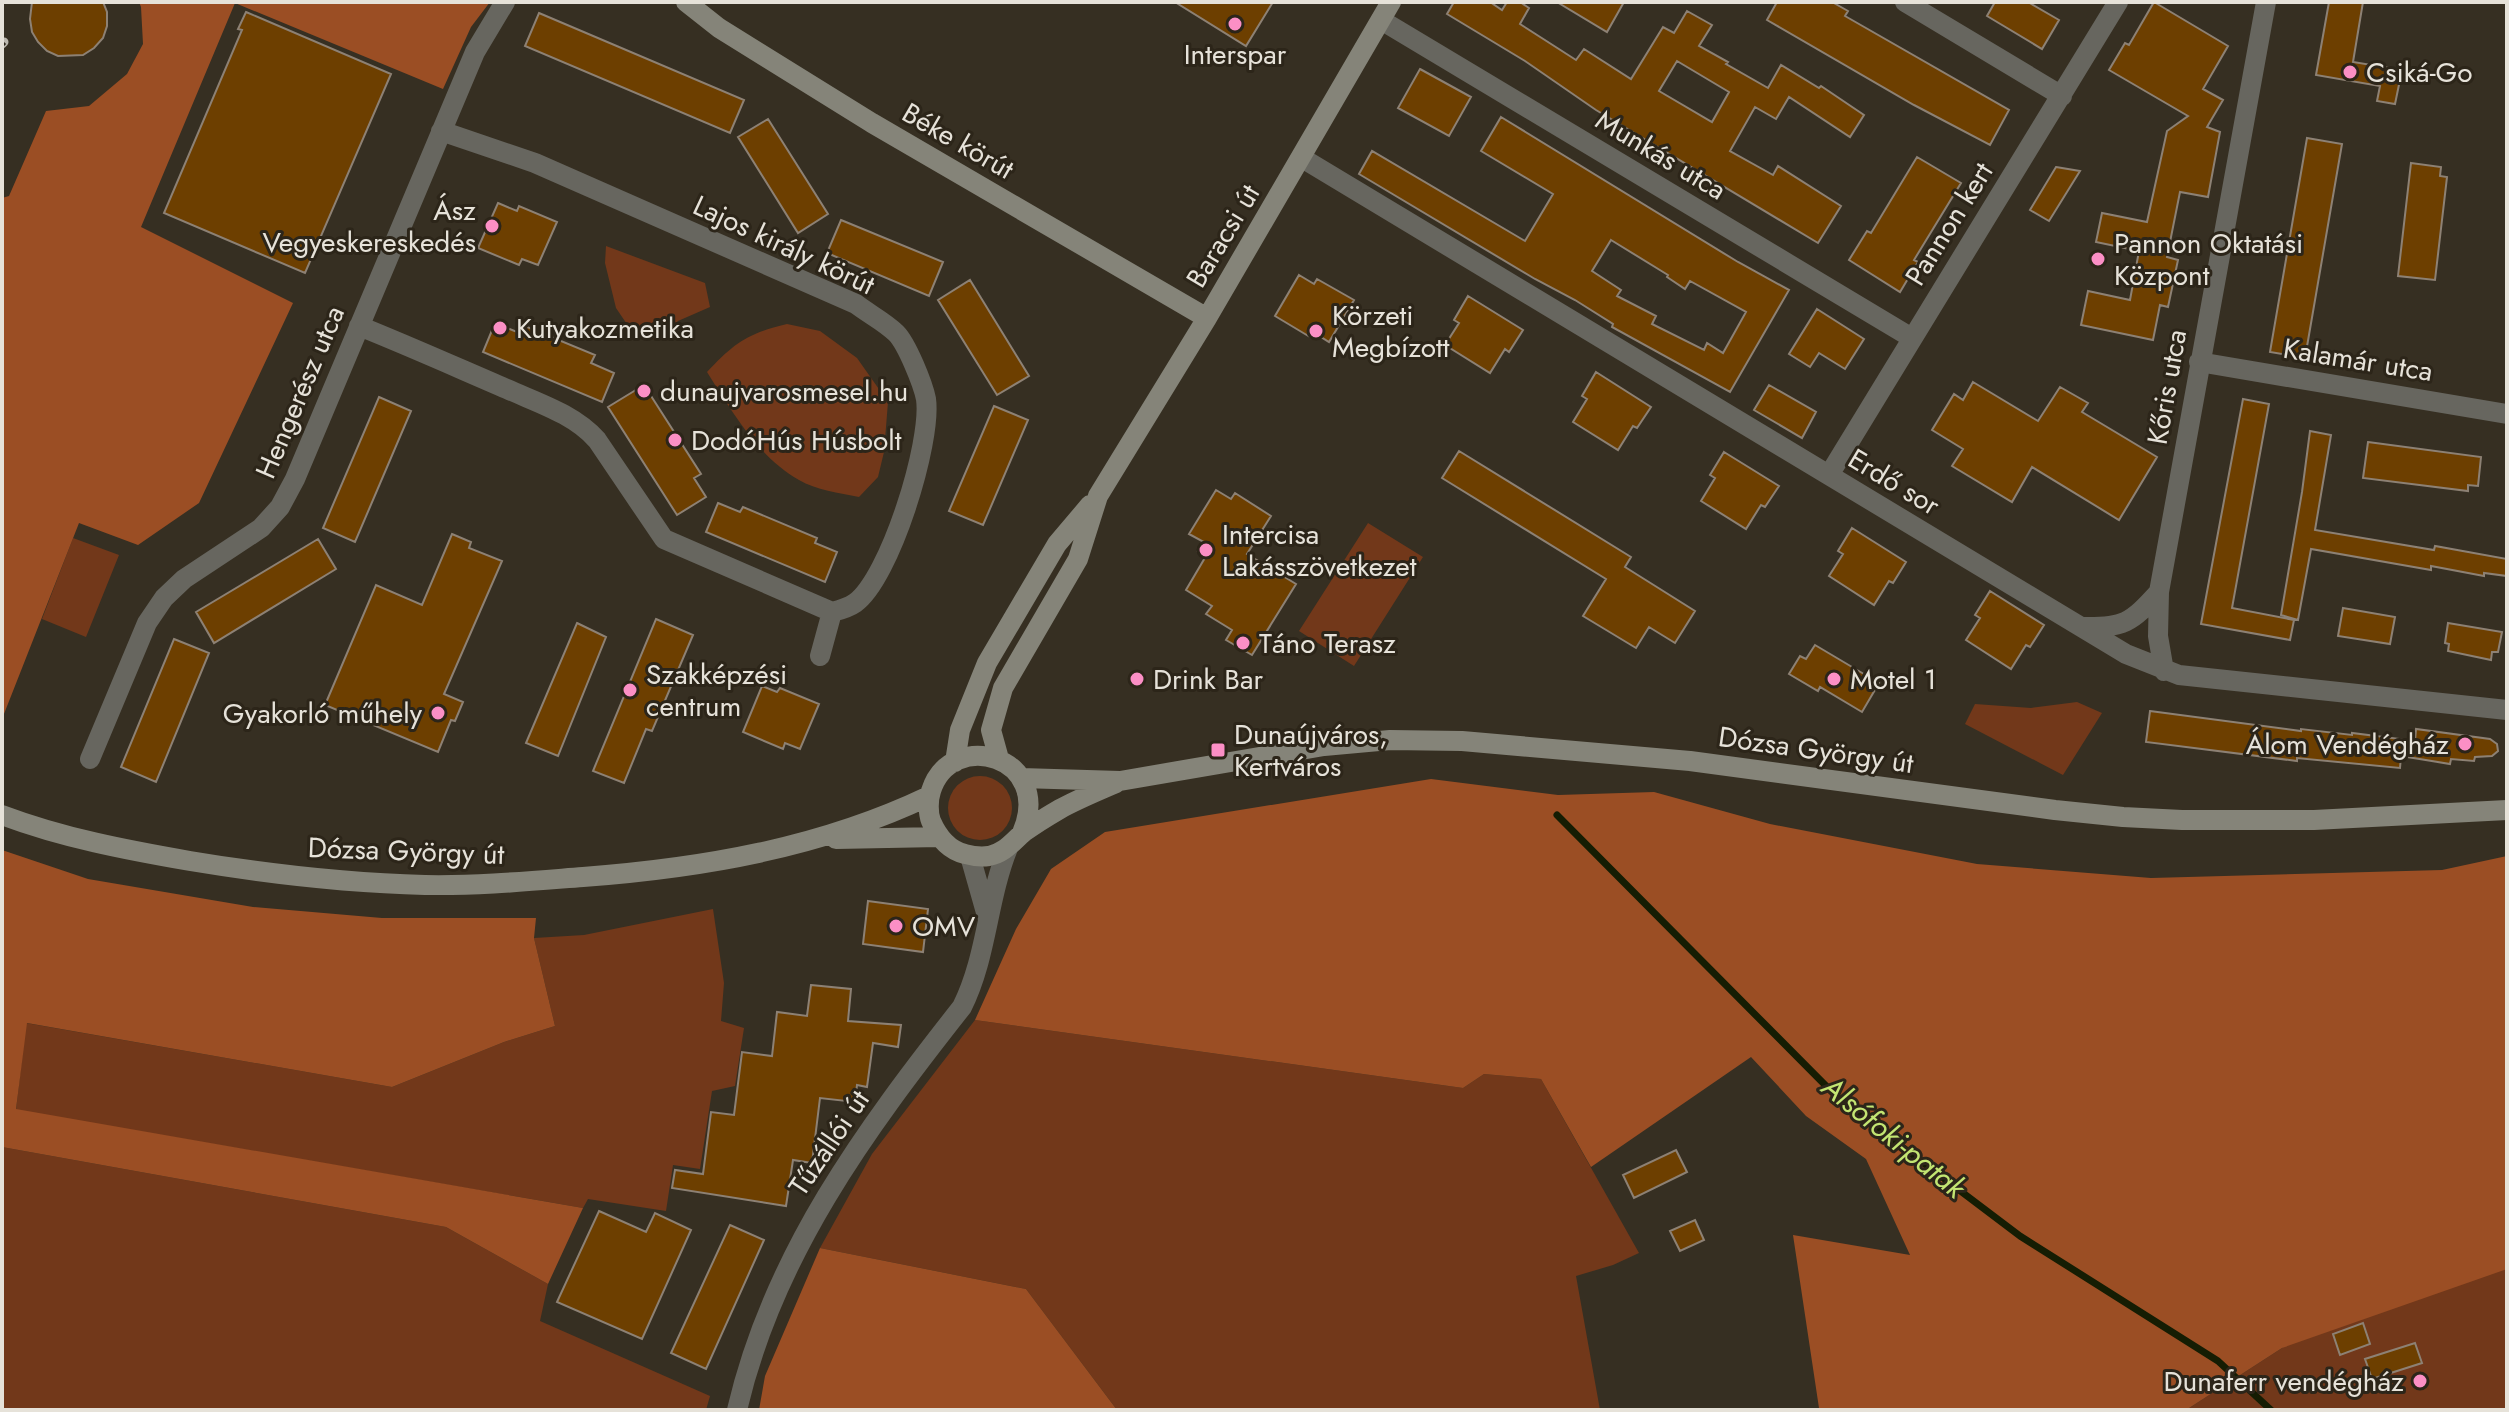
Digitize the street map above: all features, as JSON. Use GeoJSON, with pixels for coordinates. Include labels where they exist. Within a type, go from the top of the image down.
{"type":"FeatureCollection","features":[{"type":"Feature","properties":{"kind":"street","name":"Hengerész utca"},"geometry":{"type":"LineString","coordinates":[[90,759],[147,623],[164,598],[184,579],[261,528],[280,507],[295,479],[475,52],[505,2]]}},
{"type":"Feature","properties":{"kind":"street","name":"Béke körút"},"geometry":{"type":"LineString","coordinates":[[686,2],[719,28],[884,131],[1207,318]]}},
{"type":"Feature","properties":{"kind":"street"},"geometry":{"type":"LineString","coordinates":[[1905,2],[2062,96]]}},
{"type":"Feature","properties":{"kind":"street","name":"Pannon kert"},"geometry":{"type":"LineString","coordinates":[[1829,475],[2118,2]]}},
{"type":"Feature","properties":{"kind":"street","name":"Kőris utca"},"geometry":{"type":"LineString","coordinates":[[2164,671],[2158,636],[2159,592],[2266,2]]}},
{"type":"Feature","properties":{"kind":"street","name":"Baracsi út"},"geometry":{"type":"LineString","coordinates":[[955,762],[960,730],[987,663],[1057,544],[1098,496],[1207,318],[1386,11]]}},
{"type":"Feature","properties":{"kind":"street","name":"Munkás utca"},"geometry":{"type":"LineString","coordinates":[[1386,11],[1912,338]]}},
{"type":"Feature","properties":{"kind":"street","name":"Lajos király körút"},"geometry":{"type":"LineString","coordinates":[[441,131],[535,163],[856,304],[898,334],[917,372],[926,400],[920,457],[888,556],[870,586],[855,603],[832,612]]}},
{"type":"Feature","properties":{"kind":"street","name":"Erdő sor"},"geometry":{"type":"LineString","coordinates":[[1302,158],[2126,654],[2179,675],[2507,710]]}},
{"type":"Feature","properties":{"kind":"street"},"geometry":{"type":"LineString","coordinates":[[359,326],[577,422],[597,440],[664,539],[832,612],[820,656]]}},
{"type":"Feature","properties":{"kind":"street","name":"Kalamár utca"},"geometry":{"type":"LineString","coordinates":[[2199,362],[2507,414]]}},
{"type":"Feature","properties":{"kind":"street","name":"Baracsi út"},"geometry":{"type":"LineString","coordinates":[[999,759],[991,730],[1003,688],[1078,559],[1098,496]]}},
{"type":"Feature","properties":{"kind":"street"},"geometry":{"type":"LineString","coordinates":[[2082,627],[2113,628],[2140,613],[2159,592]]}},
{"type":"Feature","properties":{"kind":"street","name":"Dózsa György út"},"geometry":{"type":"LineString","coordinates":[[1021,778],[1120,781],[1324,746],[1390,740],[1462,741],[1690,761],[2123,817],[2314,820],[2507,810]]}},
{"type":"Feature","properties":{"kind":"street"},"geometry":{"type":"LineString","coordinates":[[969,756],[999,759],[1021,778],[1028,791],[1030,805],[1015,841],[990,856],[970,856],[958,852],[939,837],[930,817],[929,796],[938,776],[955,762],[969,756]]}},
{"type":"Feature","properties":{"kind":"street","name":"Dózsa György út"},"geometry":{"type":"LineString","coordinates":[[1015,841],[1061,809],[1120,781]]}},
{"type":"Feature","properties":{"kind":"street","name":"Dózsa György út"},"geometry":{"type":"LineString","coordinates":[[2,815],[64,835],[131,851],[337,881],[428,885],[625,874],[725,861],[812,840],[905,808],[929,796]]}},
{"type":"Feature","properties":{"kind":"street","name":"Dózsa György út"},"geometry":{"type":"LineString","coordinates":[[812,840],[939,837]]}},
{"type":"Feature","properties":{"kind":"street","name":"Tűzállói út"},"geometry":{"type":"LineString","coordinates":[[737,1410],[750,1361],[795,1250],[860,1143],[962,1007],[984,947],[997,878],[1015,841]]}},
{"type":"Feature","properties":{"kind":"street","name":"Tűzállói út"},"geometry":{"type":"LineString","coordinates":[[970,856],[988,920]]}},
{"type":"Feature","properties":{"kind":"shaded area"},"geometry":{"type":"Polygon","coordinates":[[[139,2],[490,2],[471,27],[443,89],[235,3],[141,227],[293,303],[199,503],[138,545],[79,523],[2,719],[2,198],[9,196],[46,111],[89,106],[127,74],[143,44],[139,2]]]}},
{"type":"Feature","properties":{"kind":"shaded area"},"geometry":{"type":"Polygon","coordinates":[[[606,246],[705,283],[710,307],[678,321],[658,340],[635,336],[616,308],[605,263],[606,246]]]}},
{"type":"Feature","properties":{"kind":"shaded area"},"geometry":{"type":"Polygon","coordinates":[[[787,324],[820,331],[857,358],[888,402],[884,452],[878,477],[859,497],[813,486],[784,470],[747,432],[707,372],[742,340],[787,324]]]}},
{"type":"Feature","properties":{"kind":"shaded area"},"geometry":{"type":"Polygon","coordinates":[[[1368,523],[1423,557],[1354,666],[1299,631],[1368,523]]]}},
{"type":"Feature","properties":{"kind":"shaded area"},"geometry":{"type":"Polygon","coordinates":[[[73,538],[119,555],[86,637],[42,619],[73,538]]]}},
{"type":"Feature","properties":{"kind":"shaded area"},"geometry":{"type":"Polygon","coordinates":[[[2077,702],[2102,713],[2063,775],[1965,724],[1975,704],[2031,708],[2077,702]]]}},
{"type":"Feature","properties":{"kind":"shaded area"},"geometry":{"type":"Polygon","coordinates":[[[980,776],[998,782],[1006,790],[1012,808],[1006,826],[998,834],[980,840],[962,834],[954,826],[948,808],[954,790],[962,782],[980,776]]]}},
{"type":"Feature","properties":{"kind":"shaded area"},"geometry":{"type":"Polygon","coordinates":[[[1431,779],[1558,795],[1654,792],[1770,824],[1977,864],[2151,878],[2442,870],[2507,856],[2507,1269],[2282,1348],[2186,1410],[1809,1410],[1819,1408],[1793,1235],[1910,1255],[1866,1159],[1806,1116],[1751,1057],[1591,1167],[1541,1079],[1484,1074],[1463,1088],[975,1020],[1016,929],[1051,869],[1105,832],[1431,779]]]}},
{"type":"Feature","properties":{"kind":"shaded area"},"geometry":{"type":"Polygon","coordinates":[[[2,850],[88,879],[253,907],[382,918],[536,918],[534,938],[555,1026],[504,1042],[392,1087],[27,1023],[16,1109],[583,1208],[548,1284],[446,1227],[2,1147],[2,850]]]}},
{"type":"Feature","properties":{"kind":"shaded area"},"geometry":{"type":"Polygon","coordinates":[[[713,909],[724,983],[721,1021],[744,1028],[735,1086],[712,1091],[700,1169],[673,1165],[666,1211],[588,1199],[583,1208],[16,1110],[26,1023],[392,1087],[504,1042],[555,1026],[534,938],[584,935],[713,909]]]}},
{"type":"Feature","properties":{"kind":"shaded area"},"geometry":{"type":"Polygon","coordinates":[[[975,1020],[1463,1088],[1484,1074],[1541,1079],[1639,1253],[1576,1276],[1600,1410],[1117,1410],[1026,1289],[820,1248],[872,1154],[975,1020]]]}},
{"type":"Feature","properties":{"kind":"shaded area"},"geometry":{"type":"Polygon","coordinates":[[[2,1147],[446,1227],[548,1284],[540,1321],[710,1396],[706,1410],[2,1410],[2,1147]]]}},
{"type":"Feature","properties":{"kind":"shaded area"},"geometry":{"type":"Polygon","coordinates":[[[2507,1161],[2507,1410],[2186,1410],[2282,1348],[2507,1161]]]}},
{"type":"Feature","properties":{"kind":"shaded area"},"geometry":{"type":"Polygon","coordinates":[[[820,1248],[1026,1289],[1117,1410],[759,1410],[765,1376],[820,1248]]]}},
{"type":"Feature","properties":{"kind":"building"},"geometry":{"type":"Polygon","coordinates":[[[32,2],[103,2],[107,26],[103,38],[83,55],[58,56],[47,51],[32,32],[32,2]]]}},
{"type":"Feature","properties":{"kind":"building","name":"Interspar"},"geometry":{"type":"Polygon","coordinates":[[[1175,2],[1273,2],[1246,46],[1175,2]]]}},
{"type":"Feature","properties":{"kind":"building"},"geometry":{"type":"Polygon","coordinates":[[[1454,2],[1490,2],[1502,10],[1507,2],[1520,2],[1529,8],[1520,24],[1576,60],[1584,49],[1631,79],[1663,27],[1674,33],[1687,11],[1712,25],[1699,46],[1728,62],[1726,64],[1768,88],[1781,65],[1819,88],[1821,86],[1864,115],[1850,137],[1789,97],[1776,119],[1755,107],[1730,151],[1773,175],[1778,166],[1841,206],[1818,243],[1596,110],[1525,61],[1447,14],[1454,2]],[[1677,61],[1659,91],[1712,122],[1729,92],[1677,61]]]}},
{"type":"Feature","properties":{"kind":"building"},"geometry":{"type":"Polygon","coordinates":[[[1557,2],[1624,2],[1607,32],[1557,2]]]}},
{"type":"Feature","properties":{"kind":"building"},"geometry":{"type":"Polygon","coordinates":[[[1777,2],[1832,2],[1848,11],[1845,16],[2009,110],[1990,145],[1767,20],[1777,2]]]}},
{"type":"Feature","properties":{"kind":"building"},"geometry":{"type":"Polygon","coordinates":[[[1995,2],[2028,2],[2059,20],[2042,49],[1987,16],[1995,2]]]}},
{"type":"Feature","properties":{"kind":"building"},"geometry":{"type":"Polygon","coordinates":[[[2154,2],[2228,46],[2203,89],[2223,100],[2207,127],[2220,132],[2208,197],[2180,192],[2167,257],[2178,260],[2168,307],[2160,305],[2153,340],[2081,325],[2088,291],[2130,300],[2139,251],[2096,242],[2102,213],[2147,222],[2167,131],[2188,116],[2109,70],[2125,43],[2129,45],[2154,2]]]}},
{"type":"Feature","properties":{"kind":"building"},"geometry":{"type":"Polygon","coordinates":[[[2329,2],[2363,2],[2353,62],[2402,70],[2395,104],[2377,101],[2380,86],[2316,75],[2329,2]]]}},
{"type":"Feature","properties":{"kind":"building"},"geometry":{"type":"Polygon","coordinates":[[[246,12],[391,74],[305,273],[164,213],[242,30],[238,29],[246,12]]]}},
{"type":"Feature","properties":{"kind":"building"},"geometry":{"type":"Polygon","coordinates":[[[539,13],[744,100],[730,133],[525,46],[539,13]]]}},
{"type":"Feature","properties":{"kind":"building"},"geometry":{"type":"Polygon","coordinates":[[[1420,69],[1471,97],[1449,136],[1398,108],[1420,69]]]}},
{"type":"Feature","properties":{"kind":"building"},"geometry":{"type":"Polygon","coordinates":[[[1501,117],[1789,290],[1730,392],[1612,327],[1613,324],[1575,300],[1359,174],[1372,151],[1525,241],[1553,194],[1481,151],[1501,117]],[[1611,240],[1592,271],[1621,290],[1617,296],[1656,316],[1652,324],[1704,350],[1707,343],[1723,353],[1746,312],[1690,281],[1685,289],[1611,240]]]}},
{"type":"Feature","properties":{"kind":"building"},"geometry":{"type":"Polygon","coordinates":[[[768,119],[828,214],[798,233],[738,137],[768,119]]]}},
{"type":"Feature","properties":{"kind":"building"},"geometry":{"type":"Polygon","coordinates":[[[2307,138],[2342,144],[2305,358],[2270,352],[2307,138]]]}},
{"type":"Feature","properties":{"kind":"building"},"geometry":{"type":"Polygon","coordinates":[[[1917,157],[1961,183],[1914,260],[1918,262],[1900,292],[1849,260],[1867,231],[1871,233],[1917,157]]]}},
{"type":"Feature","properties":{"kind":"building"},"geometry":{"type":"Polygon","coordinates":[[[2411,163],[2441,167],[2440,176],[2447,177],[2435,280],[2398,276],[2411,163]]]}},
{"type":"Feature","properties":{"kind":"building"},"geometry":{"type":"Polygon","coordinates":[[[2056,167],[2080,171],[2049,221],[2030,210],[2056,167]]]}},
{"type":"Feature","properties":{"kind":"building"},"geometry":{"type":"Polygon","coordinates":[[[498,203],[517,211],[519,206],[557,222],[538,265],[522,259],[519,265],[478,248],[498,203]]]}},
{"type":"Feature","properties":{"kind":"building"},"geometry":{"type":"Polygon","coordinates":[[[841,220],[943,262],[929,296],[827,253],[841,220]]]}},
{"type":"Feature","properties":{"kind":"building"},"geometry":{"type":"Polygon","coordinates":[[[1299,275],[1314,284],[1317,279],[1354,300],[1329,342],[1313,332],[1310,337],[1275,316],[1299,275]]]}},
{"type":"Feature","properties":{"kind":"building"},"geometry":{"type":"Polygon","coordinates":[[[970,280],[1029,376],[997,395],[938,300],[970,280]]]}},
{"type":"Feature","properties":{"kind":"building"},"geometry":{"type":"Polygon","coordinates":[[[1468,296],[1523,330],[1509,352],[1505,349],[1490,373],[1445,345],[1459,323],[1454,320],[1468,296]]]}},
{"type":"Feature","properties":{"kind":"building"},"geometry":{"type":"Polygon","coordinates":[[[1817,309],[1864,339],[1845,369],[1819,353],[1810,367],[1789,354],[1817,309]]]}},
{"type":"Feature","properties":{"kind":"building"},"geometry":{"type":"Polygon","coordinates":[[[495,323],[517,332],[520,324],[595,355],[591,363],[614,373],[602,402],[483,352],[495,323]]]}},
{"type":"Feature","properties":{"kind":"building"},"geometry":{"type":"Polygon","coordinates":[[[1596,372],[1651,407],[1637,428],[1633,426],[1618,450],[1573,422],[1587,399],[1582,396],[1596,372]]]}},
{"type":"Feature","properties":{"kind":"building"},"geometry":{"type":"Polygon","coordinates":[[[1973,382],[2038,421],[2060,387],[2088,403],[2082,412],[2157,457],[2119,520],[2032,467],[2012,502],[1952,466],[1963,449],[1932,430],[1954,394],[1963,400],[1973,382]]]}},
{"type":"Feature","properties":{"kind":"building"},"geometry":{"type":"Polygon","coordinates":[[[644,385],[701,474],[694,478],[706,497],[677,515],[608,407],[644,385]]]}},
{"type":"Feature","properties":{"kind":"building"},"geometry":{"type":"Polygon","coordinates":[[[1769,385],[1816,412],[1802,438],[1754,410],[1769,385]]]}},
{"type":"Feature","properties":{"kind":"building"},"geometry":{"type":"Polygon","coordinates":[[[379,397],[411,411],[355,542],[323,528],[379,397]]]}},
{"type":"Feature","properties":{"kind":"building"},"geometry":{"type":"Polygon","coordinates":[[[2243,399],[2269,404],[2232,608],[2294,620],[2290,640],[2201,624],[2243,399]]]}},
{"type":"Feature","properties":{"kind":"building"},"geometry":{"type":"Polygon","coordinates":[[[994,406],[1028,420],[983,525],[949,511],[994,406]]]}},
{"type":"Feature","properties":{"kind":"building"},"geometry":{"type":"Polygon","coordinates":[[[2310,431],[2331,435],[2315,530],[2507,559],[2507,576],[2484,573],[2484,576],[2431,566],[2431,570],[2311,549],[2298,620],[2281,615],[2310,431]]]}},
{"type":"Feature","properties":{"kind":"building"},"geometry":{"type":"Polygon","coordinates":[[[2368,442],[2481,457],[2478,486],[2468,485],[2468,491],[2363,478],[2368,442]]]}},
{"type":"Feature","properties":{"kind":"building"},"geometry":{"type":"Polygon","coordinates":[[[1459,451],[1631,557],[1625,567],[1695,611],[1675,643],[1649,627],[1636,648],[1583,616],[1606,579],[1442,478],[1459,451]]]}},
{"type":"Feature","properties":{"kind":"building"},"geometry":{"type":"Polygon","coordinates":[[[1724,452],[1779,486],[1765,507],[1761,505],[1746,529],[1701,501],[1715,478],[1710,475],[1724,452]]]}},
{"type":"Feature","properties":{"kind":"building"},"geometry":{"type":"Polygon","coordinates":[[[1216,490],[1231,499],[1235,493],[1271,516],[1247,554],[1296,584],[1252,655],[1226,640],[1232,630],[1206,614],[1212,606],[1186,590],[1206,556],[1198,551],[1204,542],[1189,534],[1216,490]]]}},
{"type":"Feature","properties":{"kind":"building"},"geometry":{"type":"Polygon","coordinates":[[[718,503],[740,512],[743,507],[817,538],[815,543],[837,552],[825,582],[706,532],[718,503]]]}},
{"type":"Feature","properties":{"kind":"building"},"geometry":{"type":"Polygon","coordinates":[[[1852,528],[1906,562],[1874,605],[1829,576],[1843,554],[1838,551],[1852,528]]]}},
{"type":"Feature","properties":{"kind":"building"},"geometry":{"type":"Polygon","coordinates":[[[452,534],[471,542],[469,548],[502,561],[444,694],[463,702],[455,721],[451,720],[438,752],[325,705],[376,585],[422,605],[452,534]]]}},
{"type":"Feature","properties":{"kind":"building"},"geometry":{"type":"Polygon","coordinates":[[[318,539],[336,569],[214,643],[196,612],[318,539]]]}},
{"type":"Feature","properties":{"kind":"building"},"geometry":{"type":"Polygon","coordinates":[[[1990,591],[2044,625],[2030,647],[2026,645],[2011,669],[1966,640],[1980,618],[1975,615],[1990,591]]]}},
{"type":"Feature","properties":{"kind":"building"},"geometry":{"type":"Polygon","coordinates":[[[2343,608],[2395,617],[2390,644],[2338,636],[2343,608]]]}},
{"type":"Feature","properties":{"kind":"building"},"geometry":{"type":"Polygon","coordinates":[[[656,619],[693,635],[652,731],[646,729],[624,783],[593,771],[656,619]]]}},
{"type":"Feature","properties":{"kind":"building"},"geometry":{"type":"Polygon","coordinates":[[[577,623],[606,637],[558,756],[526,743],[577,623]]]}},
{"type":"Feature","properties":{"kind":"building"},"geometry":{"type":"Polygon","coordinates":[[[2448,623],[2502,632],[2498,652],[2492,652],[2491,660],[2448,651],[2449,644],[2445,643],[2448,623]]]}},
{"type":"Feature","properties":{"kind":"building"},"geometry":{"type":"Polygon","coordinates":[[[174,639],[209,653],[156,782],[121,767],[174,639]]]}},
{"type":"Feature","properties":{"kind":"building","name":"Motel 1"},"geometry":{"type":"Polygon","coordinates":[[[1815,645],[1879,683],[1862,712],[1820,687],[1818,691],[1789,674],[1800,656],[1806,659],[1815,645]]]}},
{"type":"Feature","properties":{"kind":"building"},"geometry":{"type":"Polygon","coordinates":[[[762,686],[777,692],[780,688],[819,704],[800,749],[785,743],[783,749],[743,732],[762,686]]]}},
{"type":"Feature","properties":{"kind":"building"},"geometry":{"type":"Polygon","coordinates":[[[2150,711],[2301,731],[2352,733],[2415,741],[2416,729],[2490,739],[2497,744],[2498,751],[2492,756],[2475,757],[2474,761],[2451,759],[2450,764],[2401,756],[2400,768],[2297,758],[2297,761],[2146,742],[2150,711]]]}},
{"type":"Feature","properties":{"kind":"building","name":"OMV"},"geometry":{"type":"Polygon","coordinates":[[[868,901],[928,909],[923,952],[863,944],[868,901]]]}},
{"type":"Feature","properties":{"kind":"building"},"geometry":{"type":"Polygon","coordinates":[[[811,985],[851,989],[848,1021],[901,1025],[898,1047],[873,1043],[867,1087],[857,1085],[855,1102],[820,1098],[812,1163],[793,1160],[786,1206],[672,1188],[675,1170],[703,1174],[711,1112],[734,1115],[742,1052],[772,1056],[777,1012],[807,1016],[811,985]]]}},
{"type":"Feature","properties":{"kind":"building"},"geometry":{"type":"Polygon","coordinates":[[[1676,1150],[1687,1172],[1634,1198],[1623,1175],[1676,1150]]]}},
{"type":"Feature","properties":{"kind":"building"},"geometry":{"type":"Polygon","coordinates":[[[599,1211],[646,1232],[655,1213],[691,1230],[642,1339],[557,1302],[599,1211]]]}},
{"type":"Feature","properties":{"kind":"building"},"geometry":{"type":"Polygon","coordinates":[[[1695,1220],[1704,1240],[1680,1251],[1670,1231],[1695,1220]]]}},
{"type":"Feature","properties":{"kind":"building"},"geometry":{"type":"Polygon","coordinates":[[[730,1225],[764,1240],[706,1369],[671,1353],[730,1225]]]}},
{"type":"Feature","properties":{"kind":"building"},"geometry":{"type":"Polygon","coordinates":[[[2363,1323],[2370,1344],[2340,1355],[2333,1334],[2363,1323]]]}},
{"type":"Feature","properties":{"kind":"building"},"geometry":{"type":"Polygon","coordinates":[[[2415,1343],[2422,1363],[2372,1379],[2365,1359],[2415,1343]]]}},
{"type":"Feature","properties":{"kind":"waterway","name":"Alsófoki-patak"},"geometry":{"type":"LineString","coordinates":[[1557,815],[1840,1100],[2020,1236],[2218,1361],[2271,1410]]}},
{"type":"Feature","properties":{"kind":"place","name":"Interspar"},"geometry":{"type":"Point","coordinates":[1235,24]}},
{"type":"Feature","properties":{"kind":"place","name":"Csiká-Go"},"geometry":{"type":"Point","coordinates":[2350,72]}},
{"type":"Feature","properties":{"kind":"place","name":"Ász Vegyeskereskedés"},"geometry":{"type":"Point","coordinates":[492,226]}},
{"type":"Feature","properties":{"kind":"place","name":"Pannon Oktatási Központ"},"geometry":{"type":"Point","coordinates":[2098,259]}},
{"type":"Feature","properties":{"kind":"place","name":"Kutyakozmetika"},"geometry":{"type":"Point","coordinates":[500,328]}},
{"type":"Feature","properties":{"kind":"place","name":"Körzeti Megbízott"},"geometry":{"type":"Point","coordinates":[1316,331]}},
{"type":"Feature","properties":{"kind":"place","name":"dunaujvarosmesel.hu"},"geometry":{"type":"Point","coordinates":[644,391]}},
{"type":"Feature","properties":{"kind":"place","name":"DodóHús Húsbolt"},"geometry":{"type":"Point","coordinates":[675,440]}},
{"type":"Feature","properties":{"kind":"place","name":"Intercisa Lakásszövetkezet"},"geometry":{"type":"Point","coordinates":[1206,550]}},
{"type":"Feature","properties":{"kind":"place","name":"Táno Terasz"},"geometry":{"type":"Point","coordinates":[1243,643]}},
{"type":"Feature","properties":{"kind":"place","name":"Drink Bar"},"geometry":{"type":"Point","coordinates":[1137,679]}},
{"type":"Feature","properties":{"kind":"place","name":"Motel 1"},"geometry":{"type":"Point","coordinates":[1834,679]}},
{"type":"Feature","properties":{"kind":"place","name":"Szakképzési centrum"},"geometry":{"type":"Point","coordinates":[630,690]}},
{"type":"Feature","properties":{"kind":"place","name":"Gyakorló műhely"},"geometry":{"type":"Point","coordinates":[438,713]}},
{"type":"Feature","properties":{"kind":"place","name":"Álom Vendégház"},"geometry":{"type":"Point","coordinates":[2465,744]}},
{"type":"Feature","properties":{"kind":"place","name":"Dunaújváros, Kertváros"},"geometry":{"type":"Point","coordinates":[1218,750]}},
{"type":"Feature","properties":{"kind":"place","name":"OMV"},"geometry":{"type":"Point","coordinates":[896,926]}},
{"type":"Feature","properties":{"kind":"place","name":"Dunaferr vendégház"},"geometry":{"type":"Point","coordinates":[2420,1381]}}]}
